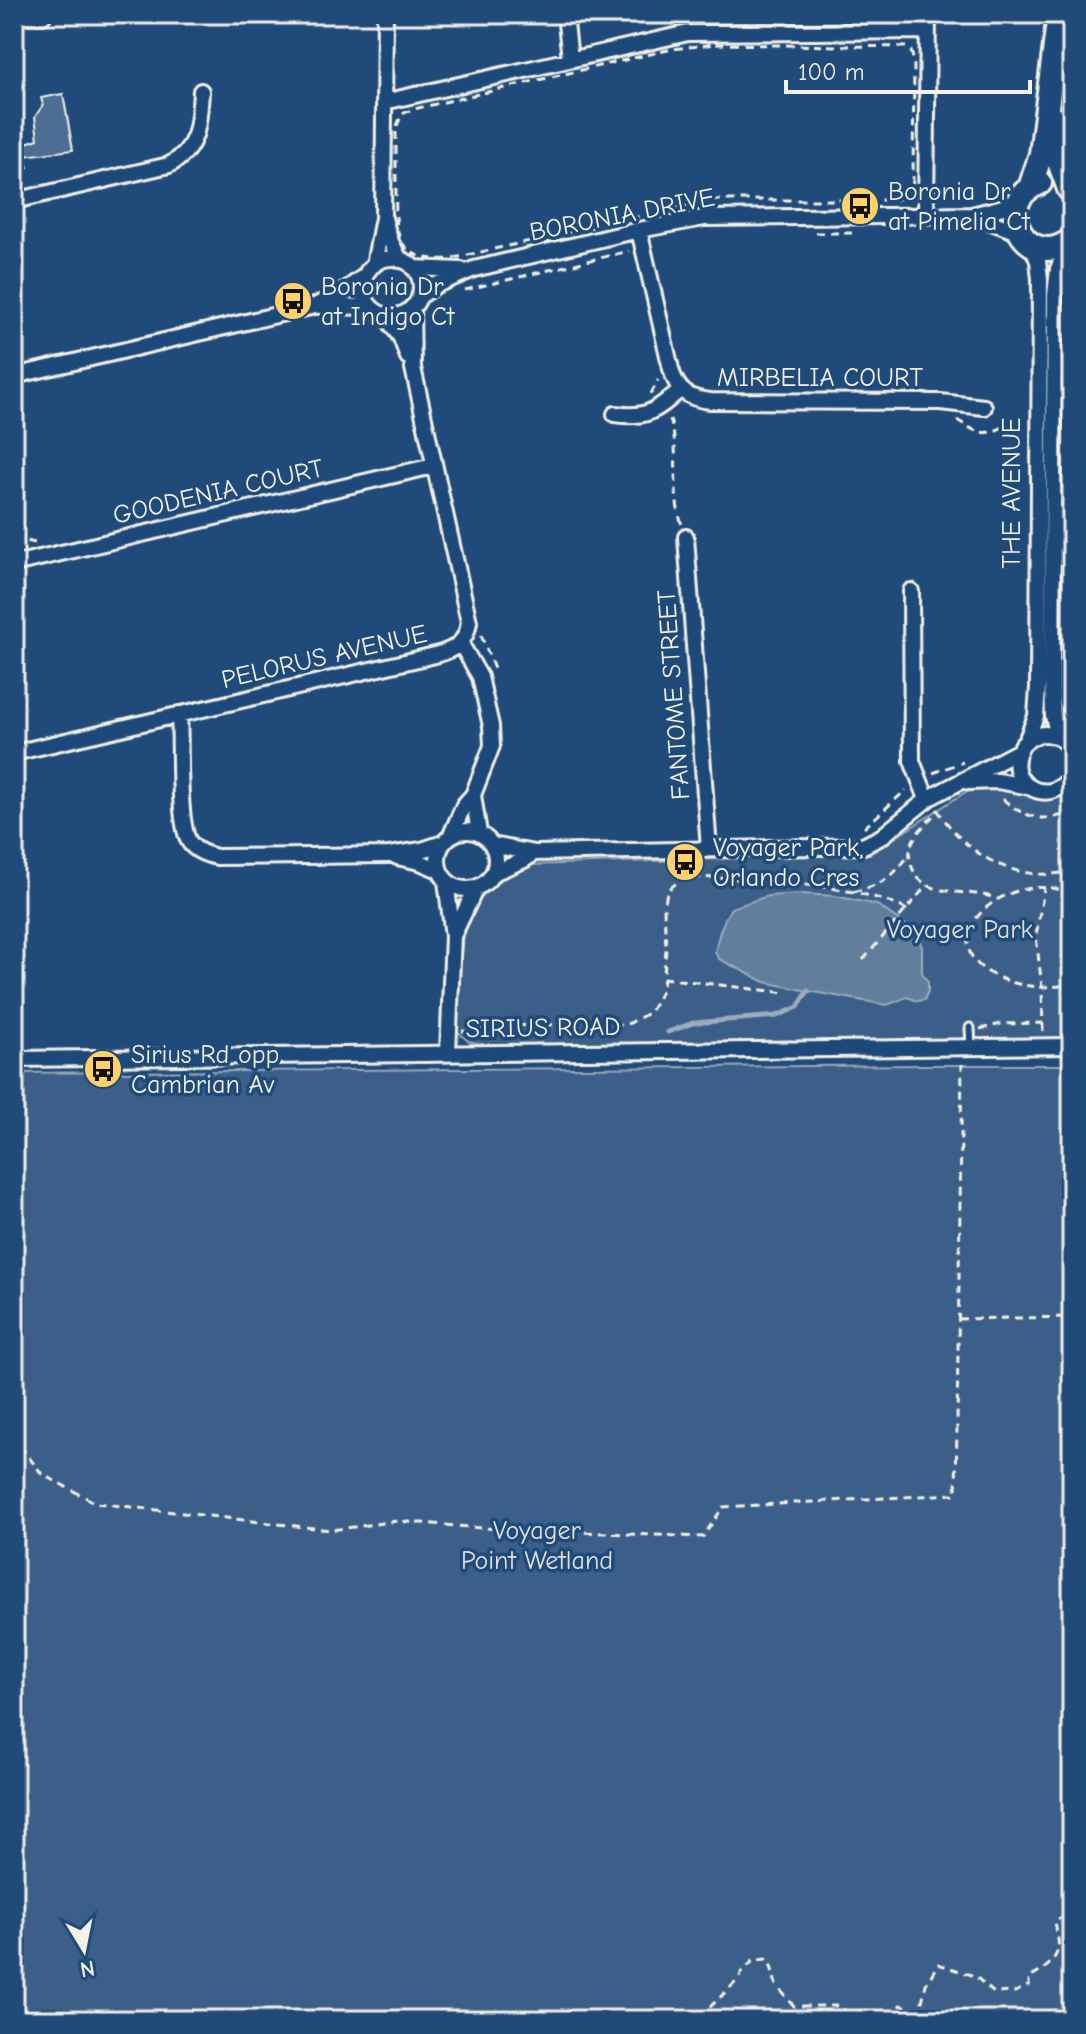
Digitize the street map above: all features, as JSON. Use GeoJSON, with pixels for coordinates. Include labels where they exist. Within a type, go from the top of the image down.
{"type":"FeatureCollection","features":[{"type":"Feature","properties":{"kind":"street"},"geometry":{"type":"LineString","coordinates":[[371,307],[363,289],[383,218],[385,14]]}},
{"type":"Feature","properties":{"kind":"street"},"geometry":{"type":"LineString","coordinates":[[565,14],[570,59]]}},
{"type":"Feature","properties":{"kind":"street"},"geometry":{"type":"LineString","coordinates":[[746,14],[746,31]]}},
{"type":"Feature","properties":{"kind":"street"},"geometry":{"type":"LineString","coordinates":[[926,214],[928,14]]}},
{"type":"Feature","properties":{"kind":"street"},"geometry":{"type":"LineString","coordinates":[[1059,14],[1041,154],[1015,214],[1026,239],[1048,249],[1070,241]]}},
{"type":"Feature","properties":{"kind":"street"},"geometry":{"type":"LineString","coordinates":[[14,15],[44,15]]}},
{"type":"Feature","properties":{"kind":"street"},"geometry":{"type":"LineString","coordinates":[[1070,190],[1061,172],[1058,151],[1072,24]]}},
{"type":"Feature","properties":{"kind":"street"},"geometry":{"type":"LineString","coordinates":[[384,102],[672,35],[746,31],[928,31]]}},
{"type":"Feature","properties":{"kind":"street"},"geometry":{"type":"LineString","coordinates":[[14,201],[169,165],[180,159],[194,143],[201,91]]}},
{"type":"Feature","properties":{"kind":"street"},"geometry":{"type":"LineString","coordinates":[[1024,194],[1049,182],[1070,190]]}},
{"type":"Feature","properties":{"kind":"street","name":"BORONIA DRIVE"},"geometry":{"type":"LineString","coordinates":[[416,302],[436,285],[474,269],[639,230],[719,216],[972,215],[1003,207],[1024,194]]}},
{"type":"Feature","properties":{"kind":"street","name":"BORONIA DRIVE"},"geometry":{"type":"LineString","coordinates":[[972,215],[1026,239]]}},
{"type":"Feature","properties":{"kind":"street"},"geometry":{"type":"LineString","coordinates":[[14,376],[315,306],[371,307],[385,315],[402,314],[416,302],[420,279],[407,264],[383,218]]}},
{"type":"Feature","properties":{"kind":"street","name":"MIRBELIA COURT"},"geometry":{"type":"LineString","coordinates":[[639,230],[671,369],[680,390],[692,398],[711,401],[940,402],[984,407]]}},
{"type":"Feature","properties":{"kind":"street","name":"THE AVENUE"},"geometry":{"type":"LineString","coordinates":[[1022,746],[1036,716],[1038,687],[1040,279],[1038,261],[1026,239]]}},
{"type":"Feature","properties":{"kind":"street","name":"THE AVENUE"},"geometry":{"type":"LineString","coordinates":[[1067,745],[1053,716],[1052,681],[1055,295],[1058,269],[1070,241]]}},
{"type":"Feature","properties":{"kind":"street"},"geometry":{"type":"LineString","coordinates":[[315,306],[344,291],[385,259],[407,264]]}},
{"type":"Feature","properties":{"kind":"street","name":"BORONIA DRIVE"},"geometry":{"type":"LineString","coordinates":[[407,264],[435,270],[474,269]]}},
{"type":"Feature","properties":{"kind":"street","name":"PELORUS AVENUE"},"geometry":{"type":"LineString","coordinates":[[413,368],[416,302]]}},
{"type":"Feature","properties":{"kind":"street","name":"PELORUS AVENUE"},"geometry":{"type":"LineString","coordinates":[[14,753],[446,652],[461,644],[468,632],[469,622],[413,368],[401,338],[385,315]]}},
{"type":"Feature","properties":{"kind":"street"},"geometry":{"type":"LineString","coordinates":[[615,414],[630,416],[651,412],[680,390]]}},
{"type":"Feature","properties":{"kind":"street","name":"GOODENIA COURT"},"geometry":{"type":"LineString","coordinates":[[14,564],[433,466]]}},
{"type":"Feature","properties":{"kind":"street","name":"FANTOME STREET"},"geometry":{"type":"LineString","coordinates":[[686,537],[709,849]]}},
{"type":"Feature","properties":{"kind":"street"},"geometry":{"type":"LineString","coordinates":[[911,591],[911,752],[918,781],[931,802]]}},
{"type":"Feature","properties":{"kind":"street"},"geometry":{"type":"LineString","coordinates":[[448,1052],[453,936],[438,854],[464,805],[473,795],[489,755],[492,735],[480,677],[461,644]]}},
{"type":"Feature","properties":{"kind":"street"},"geometry":{"type":"LineString","coordinates":[[179,714],[183,824],[191,844],[199,851],[217,857],[389,855],[422,850],[465,831],[479,833],[492,845],[496,858],[493,873]]}},
{"type":"Feature","properties":{"kind":"street"},"geometry":{"type":"LineString","coordinates":[[492,845],[534,853],[863,846],[1040,734],[1067,745]]}},
{"type":"Feature","properties":{"kind":"street"},"geometry":{"type":"LineString","coordinates":[[1022,746],[1017,770],[1030,787]]}},
{"type":"Feature","properties":{"kind":"street"},"geometry":{"type":"LineString","coordinates":[[959,783],[996,781],[1051,791],[1071,777]]}},
{"type":"Feature","properties":{"kind":"street"},"geometry":{"type":"LineString","coordinates":[[473,795],[479,833]]}},
{"type":"Feature","properties":{"kind":"street"},"geometry":{"type":"LineString","coordinates":[[389,855],[420,862],[462,889],[484,884],[493,873],[534,853]]}},
{"type":"Feature","properties":{"kind":"street"},"geometry":{"type":"LineString","coordinates":[[453,936],[476,888]]}},
{"type":"Feature","properties":{"kind":"street","name":"SIRIUS ROAD"},"geometry":{"type":"LineString","coordinates":[[14,1059],[1072,1046]]}},
{"type":"Feature","properties":{"kind":"lane"},"geometry":{"type":"LineString","coordinates":[[966,1048],[970,1030]]}},
{"type":"Feature","properties":{"kind":"path"},"geometry":{"type":"LineString","coordinates":[[900,45],[911,51],[913,56],[913,181],[912,193],[906,198],[711,200],[450,259],[416,254],[395,241],[396,128],[398,118],[406,112],[684,46],[900,45]]}},
{"type":"Feature","properties":{"kind":"path"},"geometry":{"type":"LineString","coordinates":[[805,233],[865,232]]}},
{"type":"Feature","properties":{"kind":"path"},"geometry":{"type":"LineString","coordinates":[[459,292],[617,255],[642,246]]}},
{"type":"Feature","properties":{"kind":"path"},"geometry":{"type":"LineString","coordinates":[[481,631],[495,675]]}},
{"type":"Feature","properties":{"kind":"path"},"geometry":{"type":"LineString","coordinates":[[856,831],[871,822],[918,781],[966,761]]}},
{"type":"Feature","properties":{"kind":"path"},"geometry":{"type":"LineString","coordinates":[[998,790],[1011,807],[1028,816],[1059,817],[1072,811]]}},
{"type":"Feature","properties":{"kind":"path"},"geometry":{"type":"LineString","coordinates":[[997,899],[975,892],[937,890],[913,873],[910,844],[931,802],[968,847],[1001,867],[1025,873],[1060,874],[1072,871]]}},
{"type":"Feature","properties":{"kind":"path"},"geometry":{"type":"LineString","coordinates":[[849,893],[879,885],[898,870],[910,854]]}},
{"type":"Feature","properties":{"kind":"path"},"geometry":{"type":"LineString","coordinates":[[450,1030],[472,1032],[492,1026],[544,1026],[577,1020],[608,1028],[630,1023],[650,1012],[663,988],[667,891],[685,876],[812,886],[891,901],[907,910]]}},
{"type":"Feature","properties":{"kind":"path"},"geometry":{"type":"LineString","coordinates":[[863,960],[927,885]]}},
{"type":"Feature","properties":{"kind":"path"},"geometry":{"type":"LineString","coordinates":[[1072,894],[1031,887],[997,899],[982,912],[970,931],[968,942],[972,958],[983,971],[1003,980],[1042,988],[1072,984]]}},
{"type":"Feature","properties":{"kind":"path"},"geometry":{"type":"LineString","coordinates":[[1043,1047],[1042,988],[1036,936],[1044,887]]}},
{"type":"Feature","properties":{"kind":"path"},"geometry":{"type":"LineString","coordinates":[[663,978],[786,993]]}},
{"type":"Feature","properties":{"kind":"path"},"geometry":{"type":"LineString","coordinates":[[970,1030],[1001,1024],[1043,1023]]}},
{"type":"Feature","properties":{"kind":"path"},"geometry":{"type":"LineString","coordinates":[[14,1434],[42,1474],[96,1503],[331,1530],[397,1521],[481,1528],[703,1537],[723,1507],[956,1494],[966,1048]]}},
{"type":"Feature","properties":{"kind":"path"},"geometry":{"type":"LineString","coordinates":[[958,1319],[1072,1317]]}},
{"type":"Feature","properties":{"kind":"path"},"geometry":{"type":"LineString","coordinates":[[895,2020],[900,2005],[917,2009],[921,2006],[926,1984],[938,1964],[975,1976],[994,1993],[1002,1995],[1023,1989],[1029,1985],[1029,1978],[1041,1973],[1053,1959],[1058,1948],[1056,1920],[1072,1912]]}},
{"type":"Feature","properties":{"kind":"path"},"geometry":{"type":"LineString","coordinates":[[704,2020],[708,2009],[753,1961],[766,1959],[776,1985],[794,2006],[837,2006],[852,2020]]}},
{"type":"Feature","properties":{"kind":"green space","name":"Voyager Park"},"geometry":{"type":"Polygon","coordinates":[[[988,787],[1050,797],[1072,787],[1072,1039],[485,1045],[468,1041],[457,1031],[460,955],[464,936],[479,901],[491,886],[509,874],[530,865],[870,854],[964,793],[988,787]]]}},
{"type":"Feature","properties":{"kind":"green space","name":"Voyager Point Wetland"},"geometry":{"type":"Polygon","coordinates":[[[1072,1065],[1072,2020],[14,2020],[14,1073],[1072,1065]]]}},
{"type":"Feature","properties":{"kind":"shaded area"},"geometry":{"type":"Polygon","coordinates":[[[768,896],[835,896],[877,905],[916,932],[922,947],[922,973],[928,982],[924,1000],[907,997],[887,1005],[808,991],[765,982],[719,959],[715,952],[731,908],[768,896]]]}},
{"type":"Feature","properties":{"kind":"building"},"geometry":{"type":"Polygon","coordinates":[[[63,94],[73,150],[24,156],[28,168],[14,173],[14,134],[20,145],[38,139],[35,117],[43,105],[41,98],[63,94]]]}},
{"type":"Feature","properties":{"kind":"waterway"},"geometry":{"type":"LineString","coordinates":[[668,1032],[693,1023],[777,1016],[798,1007],[808,991]]}},
{"type":"Feature","properties":{"kind":"place","name":"Boronia Dr at Pimelia Ct"},"geometry":{"type":"Point","coordinates":[860,206]}},
{"type":"Feature","properties":{"kind":"place","name":"Boronia Dr at Indigo Ct"},"geometry":{"type":"Point","coordinates":[293,301]}},
{"type":"Feature","properties":{"kind":"place","name":"Voyager Park, Orlando Cres"},"geometry":{"type":"Point","coordinates":[685,862]}},
{"type":"Feature","properties":{"kind":"place","name":"Sirius Rd opp Cambrian Av"},"geometry":{"type":"Point","coordinates":[103,1069]}}]}
